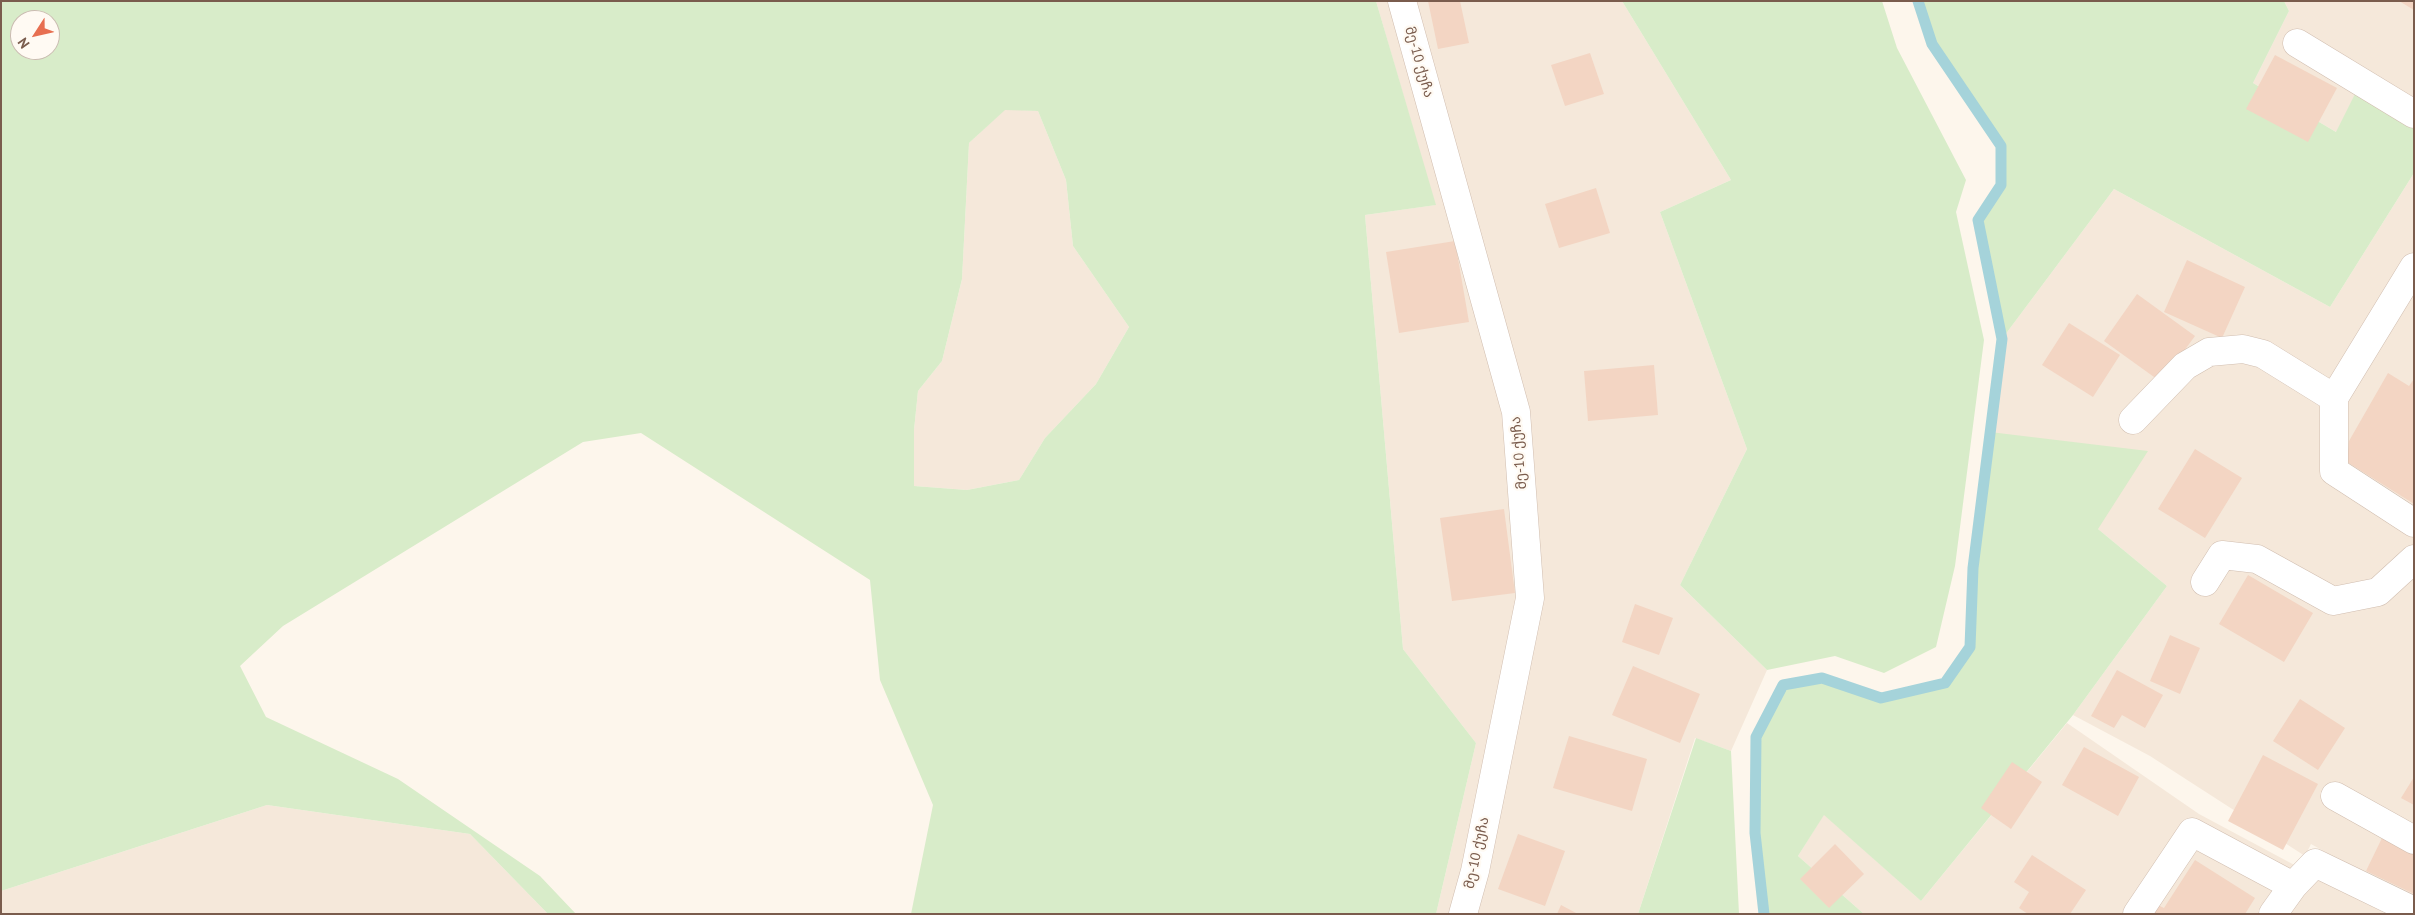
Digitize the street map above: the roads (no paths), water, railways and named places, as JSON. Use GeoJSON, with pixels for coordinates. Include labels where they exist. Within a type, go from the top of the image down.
{"type":"FeatureCollection","features":[{"type":"Feature","properties":{"kind":"street","name":"მე-10 ქუჩა"},"geometry":{"type":"LineString","coordinates":[[1402,1],[1516,412],[1530,598],[1475,871],[1463,914]]}},
{"type":"Feature","properties":{"kind":"street"},"geometry":{"type":"LineString","coordinates":[[2297,43],[2414,114]]}},
{"type":"Feature","properties":{"kind":"street"},"geometry":{"type":"LineString","coordinates":[[2414,267],[2334,398],[2334,471],[2414,523]]}},
{"type":"Feature","properties":{"kind":"street"},"geometry":{"type":"LineString","coordinates":[[2133,420],[2185,366],[2209,352],[2242,349],[2263,354],[2334,398]]}},
{"type":"Feature","properties":{"kind":"street"},"geometry":{"type":"LineString","coordinates":[[2205,582],[2222,555],[2257,559],[2333,601],[2378,592],[2414,559]]}},
{"type":"Feature","properties":{"kind":"street"},"geometry":{"type":"LineString","coordinates":[[2335,796],[2414,840]]}},
{"type":"Feature","properties":{"kind":"street"},"geometry":{"type":"LineString","coordinates":[[2137,914],[2192,832],[2293,886]]}},
{"type":"Feature","properties":{"kind":"street"},"geometry":{"type":"LineString","coordinates":[[2273,914],[2293,886],[2315,863],[2414,911]]}},
{"type":"Feature","properties":{"kind":"waterway"},"geometry":{"type":"LineString","coordinates":[[1764,914],[1755,833],[1756,737],[1783,685],[1822,678],[1881,698],[1945,683],[1970,647],[1973,568],[2002,339],[1978,220],[2001,185],[2001,146],[1932,44],[1918,1]]}}]}
